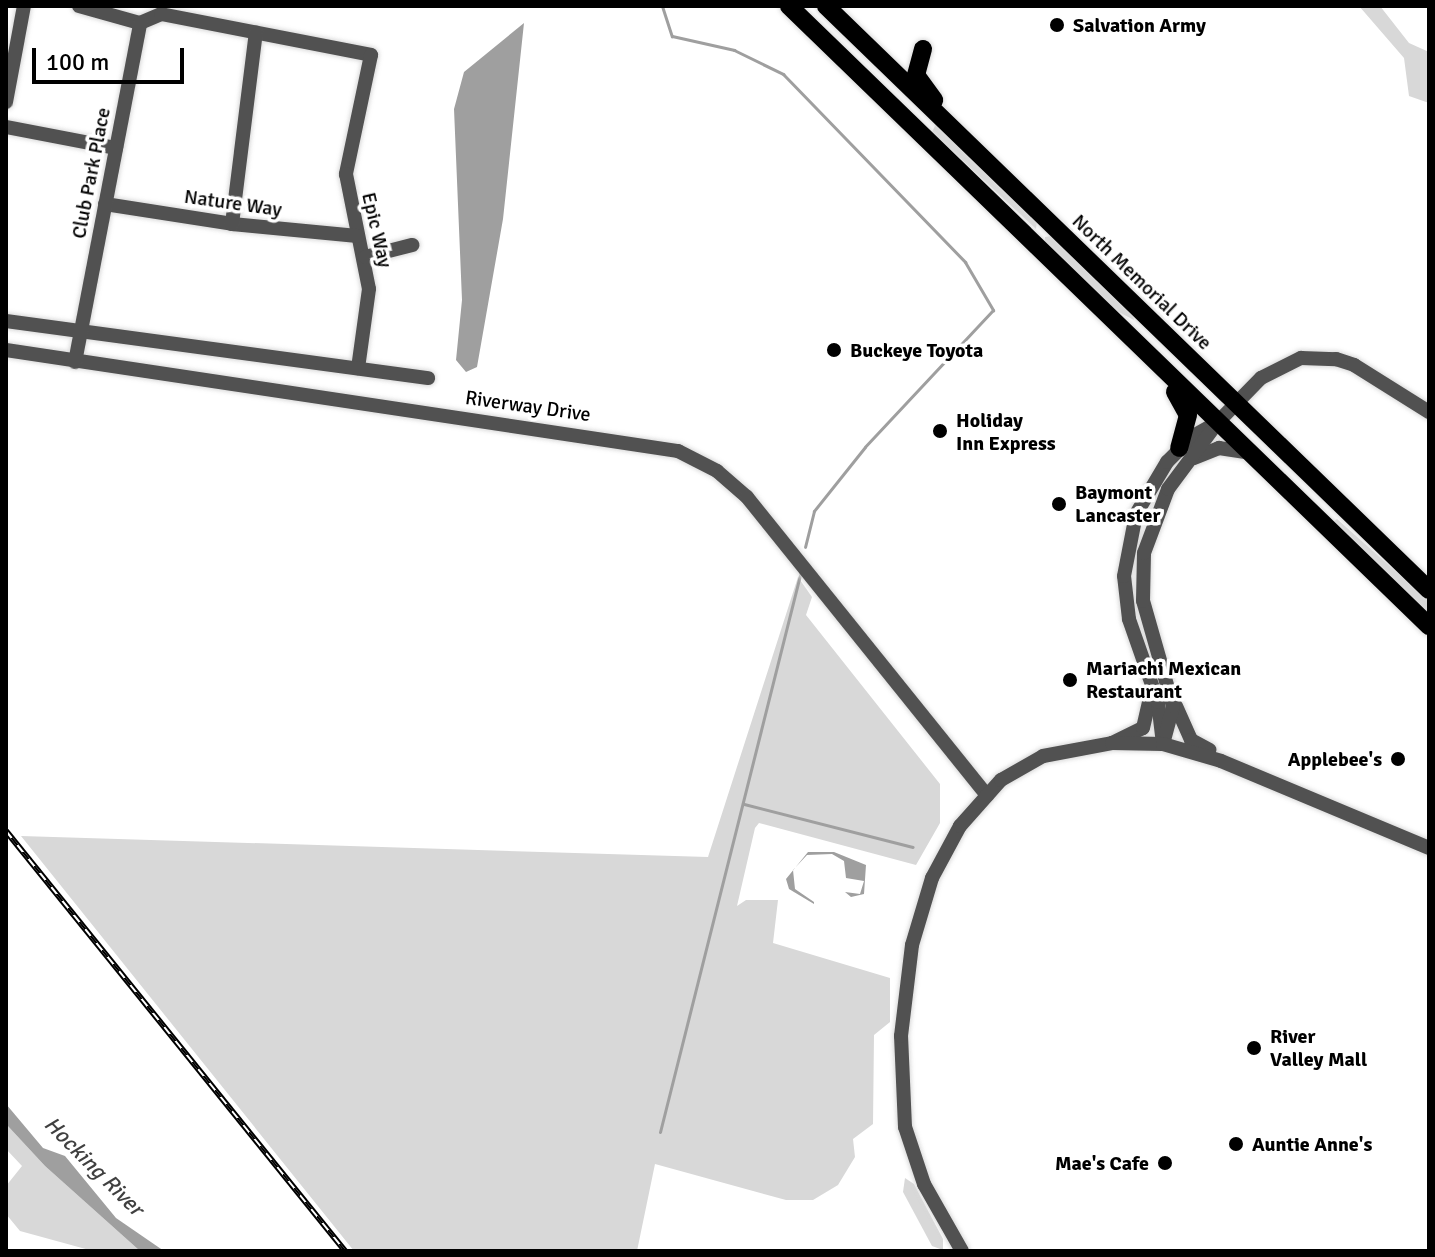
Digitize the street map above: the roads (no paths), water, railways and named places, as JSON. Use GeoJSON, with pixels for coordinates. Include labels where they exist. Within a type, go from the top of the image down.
{"type":"FeatureCollection","features":[{"type":"Feature","properties":{"kind":"main road"},"geometry":{"type":"LineString","coordinates":[[789,6],[1172,382],[1218,422],[1429,626]]}},
{"type":"Feature","properties":{"kind":"main road"},"geometry":{"type":"LineString","coordinates":[[798,6],[879,79],[898,80]]}},
{"type":"Feature","properties":{"kind":"main road","name":"North Memorial Drive"},"geometry":{"type":"LineString","coordinates":[[826,6],[898,80],[1238,403],[1429,590]]}},
{"type":"Feature","properties":{"kind":"main road"},"geometry":{"type":"LineString","coordinates":[[923,49],[916,69],[921,87],[998,163],[1024,200]]}},
{"type":"Feature","properties":{"kind":"main road"},"geometry":{"type":"LineString","coordinates":[[1172,382],[1188,415],[1186,453]]}},
{"type":"Feature","properties":{"kind":"street"},"geometry":{"type":"LineString","coordinates":[[6,102],[24,6]]}},
{"type":"Feature","properties":{"kind":"street"},"geometry":{"type":"LineString","coordinates":[[79,6],[140,23],[161,14],[256,32],[232,224]]}},
{"type":"Feature","properties":{"kind":"street","name":"Club Park Place"},"geometry":{"type":"LineString","coordinates":[[75,362],[140,23]]}},
{"type":"Feature","properties":{"kind":"street","name":"Epic Way"},"geometry":{"type":"LineString","coordinates":[[256,32],[371,55],[346,174],[369,289],[358,368]]}},
{"type":"Feature","properties":{"kind":"street"},"geometry":{"type":"LineString","coordinates":[[6,127],[116,148]]}},
{"type":"Feature","properties":{"kind":"street","name":"Nature Way"},"geometry":{"type":"LineString","coordinates":[[105,204],[232,224],[357,236]]}},
{"type":"Feature","properties":{"kind":"street"},"geometry":{"type":"LineString","coordinates":[[365,257],[412,245]]}},
{"type":"Feature","properties":{"kind":"street"},"geometry":{"type":"LineString","coordinates":[[6,321],[428,378]]}},
{"type":"Feature","properties":{"kind":"street","name":"Riverway Drive"},"geometry":{"type":"LineString","coordinates":[[6,350],[678,451],[717,471],[747,497],[987,795]]}},
{"type":"Feature","properties":{"kind":"street"},"geometry":{"type":"LineString","coordinates":[[1163,744],[1158,702],[1129,619],[1125,555],[1145,494],[1274,369],[1317,357],[1354,365],[1429,412]]}},
{"type":"Feature","properties":{"kind":"street"},"geometry":{"type":"LineString","coordinates":[[1186,453],[1219,448],[1249,453]]}},
{"type":"Feature","properties":{"kind":"street"},"geometry":{"type":"LineString","coordinates":[[1186,453],[1162,500],[1142,564],[1143,601],[1171,696],[1191,740],[1221,761]]}},
{"type":"Feature","properties":{"kind":"street"},"geometry":{"type":"LineString","coordinates":[[1112,743],[1147,721],[1149,683]]}},
{"type":"Feature","properties":{"kind":"street"},"geometry":{"type":"LineString","coordinates":[[1163,744],[1172,716],[1171,696]]}},
{"type":"Feature","properties":{"kind":"street"},"geometry":{"type":"LineString","coordinates":[[962,1251],[917,1167],[903,1118],[899,1061],[922,905],[943,852],[987,795],[1030,760],[1112,743],[1163,744],[1221,761],[1429,848]]}},
{"type":"Feature","properties":{"kind":"waterway"},"geometry":{"type":"LineString","coordinates":[[662,6],[672,36],[734,50],[783,74],[965,262],[993,310],[865,447],[814,511],[805,547]]}},
{"type":"Feature","properties":{"kind":"waterway"},"geometry":{"type":"LineString","coordinates":[[660,1132],[801,571]]}},
{"type":"Feature","properties":{"kind":"waterway"},"geometry":{"type":"LineString","coordinates":[[744,804],[913,847]]}},
{"type":"Feature","properties":{"kind":"railway"},"geometry":{"type":"LineString","coordinates":[[6,831],[345,1251]]}},
{"type":"Feature","properties":{"kind":"place","name":"Salvation Army"},"geometry":{"type":"Point","coordinates":[1057,25]}},
{"type":"Feature","properties":{"kind":"place","name":"Buckeye Toyota"},"geometry":{"type":"Point","coordinates":[834,350]}},
{"type":"Feature","properties":{"kind":"place","name":"Holiday Inn Express"},"geometry":{"type":"Point","coordinates":[940,431]}},
{"type":"Feature","properties":{"kind":"place","name":"Baymont Lancaster"},"geometry":{"type":"Point","coordinates":[1059,504]}},
{"type":"Feature","properties":{"kind":"place","name":"Mariachi Mexican Restaurant"},"geometry":{"type":"Point","coordinates":[1070,680]}},
{"type":"Feature","properties":{"kind":"place","name":"Applebee's"},"geometry":{"type":"Point","coordinates":[1398,759]}},
{"type":"Feature","properties":{"kind":"place","name":"River Valley Mall"},"geometry":{"type":"Point","coordinates":[1254,1048]}},
{"type":"Feature","properties":{"kind":"place","name":"Auntie Anne's"},"geometry":{"type":"Point","coordinates":[1236,1144]}},
{"type":"Feature","properties":{"kind":"place","name":"Mae's Cafe"},"geometry":{"type":"Point","coordinates":[1165,1163]}},
{"type":"Feature","properties":{"kind":"water label","name":"Hocking River"},"geometry":{"type":"Point","coordinates":[94,1166]}}]}
